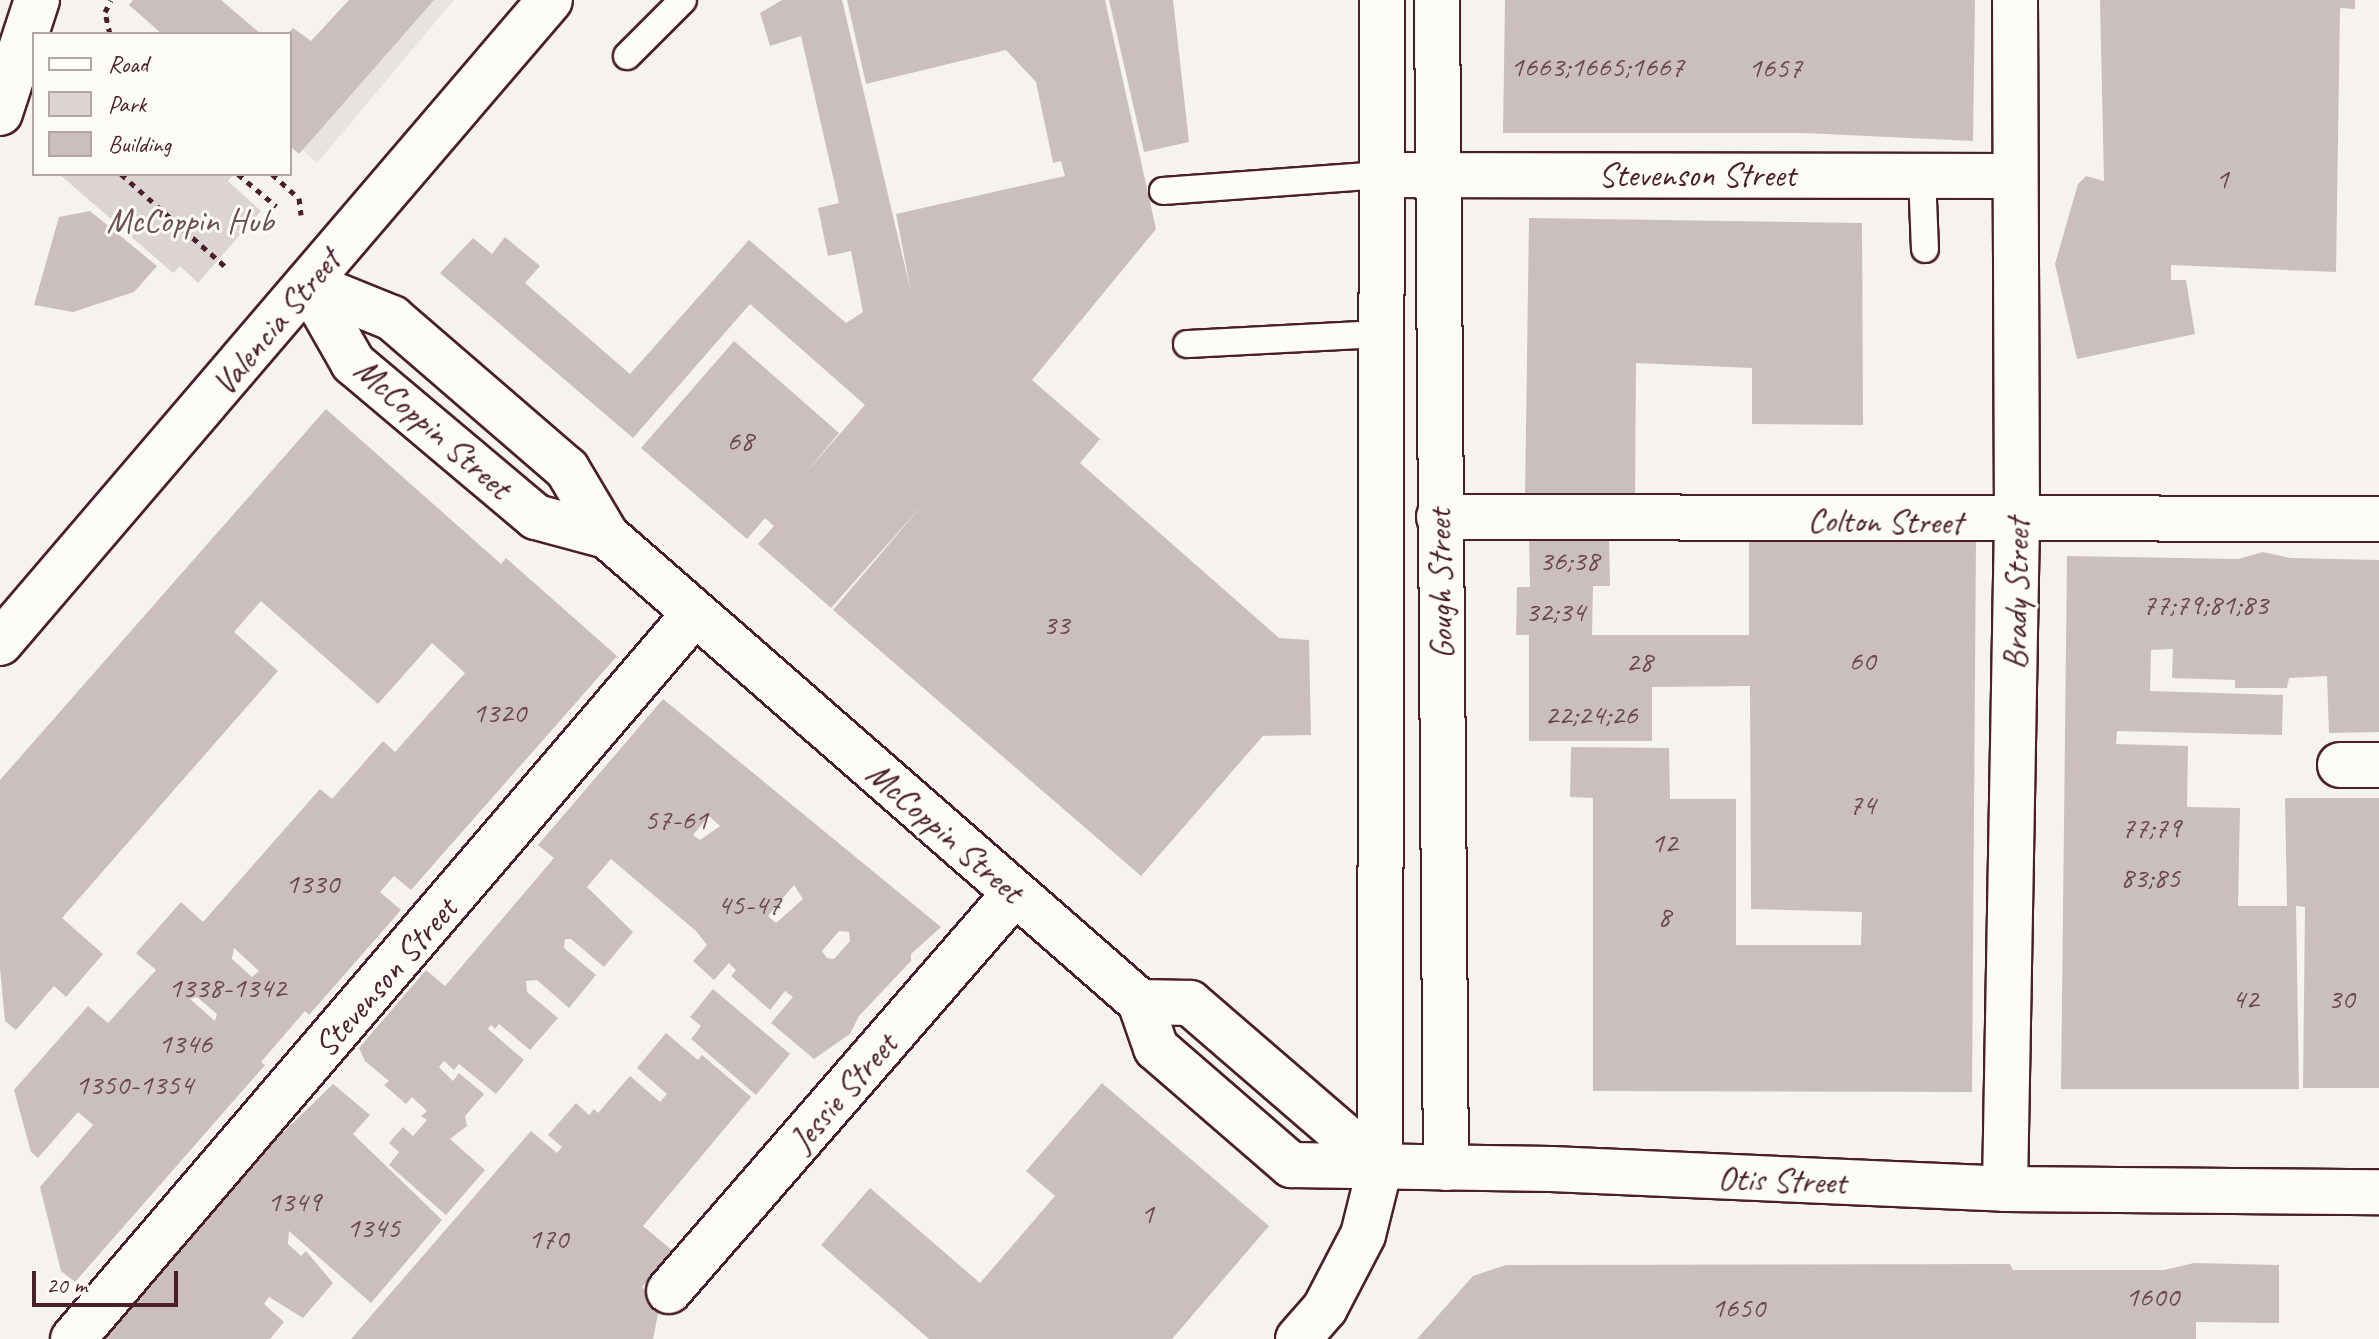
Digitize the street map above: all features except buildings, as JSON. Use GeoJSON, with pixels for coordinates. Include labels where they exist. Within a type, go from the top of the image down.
{"type":"FeatureCollection","features":[{"type":"Feature","properties":{"kind":"main road"},"geometry":{"type":"LineString","coordinates":[[0,113],[37,0]]}},
{"type":"Feature","properties":{"kind":"main road","name":"Valencia Street"},"geometry":{"type":"LineString","coordinates":[[0,643],[550,0]]}},
{"type":"Feature","properties":{"kind":"main road","name":"Gough Street"},"geometry":{"type":"LineString","coordinates":[[1380,1167],[1382,0]]}},
{"type":"Feature","properties":{"kind":"main road","name":"Gough Street"},"geometry":{"type":"LineString","coordinates":[[1437,0],[1446,1168]]}},
{"type":"Feature","properties":{"kind":"main road","name":"Brady Street"},"geometry":{"type":"LineString","coordinates":[[2005,1189],[2017,521],[2012,176],[2015,0]]}},
{"type":"Feature","properties":{"kind":"main road","name":"Stevenson Street"},"geometry":{"type":"LineString","coordinates":[[1381,175],[2012,176]]}},
{"type":"Feature","properties":{"kind":"main road","name":"McCoppin Street"},"geometry":{"type":"LineString","coordinates":[[308,284],[353,363],[475,466],[536,517],[607,536]]}},
{"type":"Feature","properties":{"kind":"main road","name":"McCoppin Street"},"geometry":{"type":"LineString","coordinates":[[308,284],[392,318],[567,469],[607,536],[1140,1002],[1156,1048],[1291,1165],[1380,1167]]}},
{"type":"Feature","properties":{"kind":"main road","name":"Colton Street"},"geometry":{"type":"LineString","coordinates":[[1439,517],[2017,521],[2379,519]]}},
{"type":"Feature","properties":{"kind":"main road","name":"Stevenson Street"},"geometry":{"type":"LineString","coordinates":[[73,1339],[695,613]]}},
{"type":"Feature","properties":{"kind":"main road","name":"Jessie Street"},"geometry":{"type":"LineString","coordinates":[[669,1291],[1015,893]]}},
{"type":"Feature","properties":{"kind":"main road"},"geometry":{"type":"LineString","coordinates":[[1140,1002],[1190,1003],[1380,1167],[1363,1235],[1325,1308],[1298,1339]]}},
{"type":"Feature","properties":{"kind":"main road","name":"Otis Street"},"geometry":{"type":"LineString","coordinates":[[1380,1167],[2005,1189],[2379,1192]]}},
{"type":"Feature","properties":{"kind":"lane"},"geometry":{"type":"LineString","coordinates":[[627,56],[683,0]]}},
{"type":"Feature","properties":{"kind":"lane"},"geometry":{"type":"LineString","coordinates":[[1163,191],[1381,175]]}},
{"type":"Feature","properties":{"kind":"lane"},"geometry":{"type":"LineString","coordinates":[[1922,175],[1925,249]]}},
{"type":"Feature","properties":{"kind":"lane"},"geometry":{"type":"LineString","coordinates":[[1187,344],[1381,334]]}},
{"type":"Feature","properties":{"kind":"path"},"geometry":{"type":"LineString","coordinates":[[110,32],[105,12],[111,0]]}},
{"type":"Feature","properties":{"kind":"path"},"geometry":{"type":"LineString","coordinates":[[123,176],[228,269]]}},
{"type":"Feature","properties":{"kind":"path"},"geometry":{"type":"LineString","coordinates":[[240,176],[276,206]]}},
{"type":"Feature","properties":{"kind":"shaded area"},"geometry":{"type":"Polygon","coordinates":[[[354,0],[454,0],[317,163],[292,140],[292,134],[354,0]]]}},
{"type":"Feature","properties":{"kind":"green space","name":"McCoppin Hub"},"geometry":{"type":"Polygon","coordinates":[[[61,176],[232,176],[228,181],[261,211],[198,283],[180,266],[173,273],[61,176]]]}}]}
